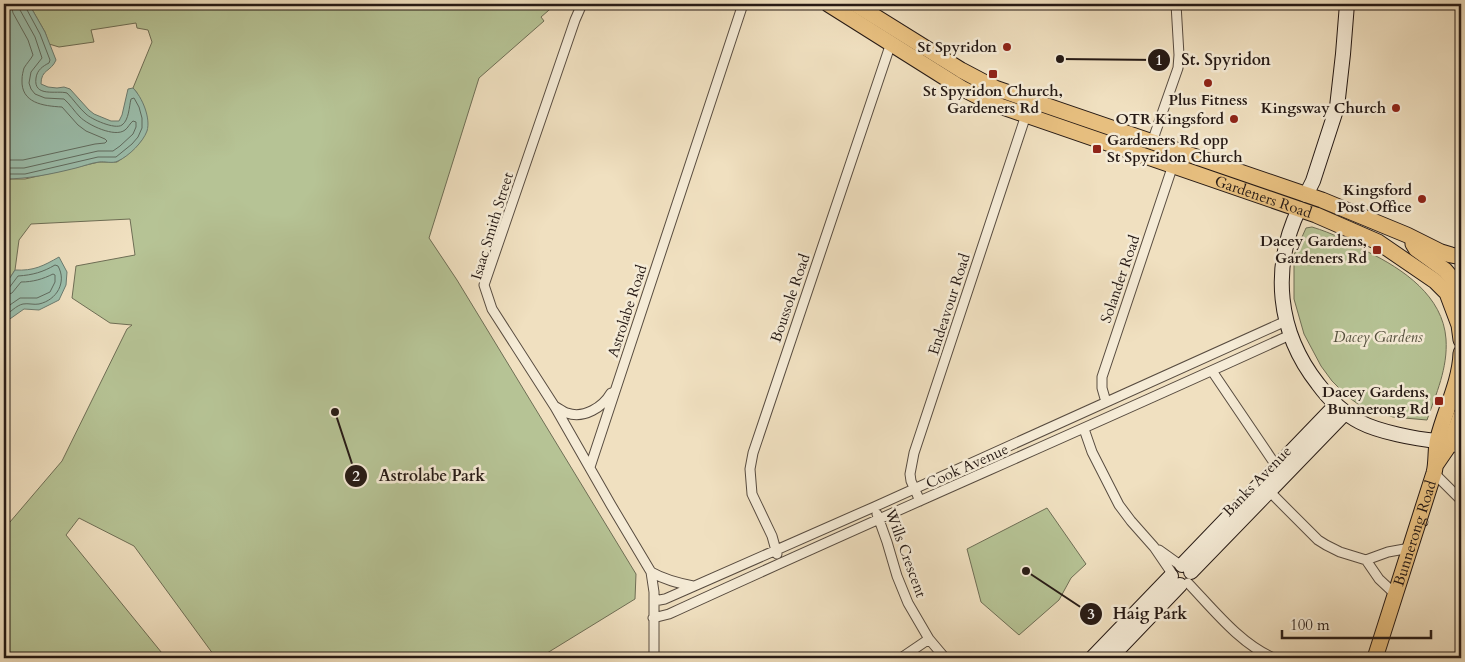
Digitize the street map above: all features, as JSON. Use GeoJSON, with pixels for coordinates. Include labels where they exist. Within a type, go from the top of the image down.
{"type":"FeatureCollection","features":[{"type":"Feature","properties":{"kind":"main road","name":"Gardeners Road"},"geometry":{"type":"LineString","coordinates":[[828,4],[975,95],[1026,115],[1316,214],[1378,242],[1435,281],[1457,286]]}},
{"type":"Feature","properties":{"kind":"main road","name":"Gardeners Road"},"geometry":{"type":"LineString","coordinates":[[855,4],[961,70],[995,88],[1306,195],[1366,217],[1441,252],[1461,257]]}},
{"type":"Feature","properties":{"kind":"main road"},"geometry":{"type":"LineString","coordinates":[[1407,235],[1416,249],[1445,270],[1457,286],[1461,340]]}},
{"type":"Feature","properties":{"kind":"main road","name":"Bunnerong Road"},"geometry":{"type":"LineString","coordinates":[[1450,445],[1461,353]]}},
{"type":"Feature","properties":{"kind":"main road","name":"Bunnerong Road"},"geometry":{"type":"LineString","coordinates":[[1375,658],[1435,469],[1450,445],[1461,415]]}},
{"type":"Feature","properties":{"kind":"street","name":"Isaac Smith Street"},"geometry":{"type":"LineString","coordinates":[[582,4],[574,20],[484,285],[492,309],[555,407],[590,467]]}},
{"type":"Feature","properties":{"kind":"street","name":"Astrolabe Road"},"geometry":{"type":"LineString","coordinates":[[590,467],[743,4]]}},
{"type":"Feature","properties":{"kind":"street"},"geometry":{"type":"LineString","coordinates":[[1152,142],[1178,68],[1176,4]]}},
{"type":"Feature","properties":{"kind":"street"},"geometry":{"type":"LineString","coordinates":[[1347,4],[1337,107],[1313,181],[1286,242],[1282,267],[1286,322],[1297,351],[1314,380],[1341,409],[1359,422],[1374,428],[1450,445]]}},
{"type":"Feature","properties":{"kind":"street","name":"Boussole Road"},"geometry":{"type":"LineString","coordinates":[[780,562],[772,536],[752,494],[750,469],[753,452],[891,43]]}},
{"type":"Feature","properties":{"kind":"street","name":"Endeavour Road"},"geometry":{"type":"LineString","coordinates":[[920,501],[910,474],[914,453],[1026,115]]}},
{"type":"Feature","properties":{"kind":"street","name":"Solander Road"},"geometry":{"type":"LineString","coordinates":[[1106,402],[1102,388],[1102,377],[1173,165]]}},
{"type":"Feature","properties":{"kind":"street","name":"Cook Avenue"},"geometry":{"type":"LineString","coordinates":[[654,601],[665,599],[874,507],[1286,322]]}},
{"type":"Feature","properties":{"kind":"street","name":"Cook Avenue"},"geometry":{"type":"LineString","coordinates":[[653,618],[669,614],[780,562],[1084,429],[1290,335]]}},
{"type":"Feature","properties":{"kind":"street"},"geometry":{"type":"LineString","coordinates":[[1212,371],[1278,466]]}},
{"type":"Feature","properties":{"kind":"street"},"geometry":{"type":"LineString","coordinates":[[555,407],[568,414],[593,411],[606,401],[619,380]]}},
{"type":"Feature","properties":{"kind":"street","name":"Banks Avenue"},"geometry":{"type":"LineString","coordinates":[[1110,658],[1180,574],[1278,466],[1341,409]]}},
{"type":"Feature","properties":{"kind":"street","name":"Banks Avenue"},"geometry":{"type":"LineString","coordinates":[[1092,658],[1270,492],[1341,409]]}},
{"type":"Feature","properties":{"kind":"street"},"geometry":{"type":"LineString","coordinates":[[1084,429],[1092,452],[1119,505],[1131,521],[1259,656],[1274,658]]}},
{"type":"Feature","properties":{"kind":"street"},"geometry":{"type":"LineString","coordinates":[[590,467],[610,505],[651,572],[654,592],[654,658]]}},
{"type":"Feature","properties":{"kind":"street"},"geometry":{"type":"LineString","coordinates":[[1435,469],[1461,500]]}},
{"type":"Feature","properties":{"kind":"street"},"geometry":{"type":"LineString","coordinates":[[1270,492],[1322,542],[1340,552],[1366,560],[1388,552],[1410,548]]}},
{"type":"Feature","properties":{"kind":"street","name":"Wills Crescent"},"geometry":{"type":"LineString","coordinates":[[874,507],[905,596],[929,639],[945,658]]}},
{"type":"Feature","properties":{"kind":"street"},"geometry":{"type":"LineString","coordinates":[[1366,560],[1379,579],[1395,594]]}},
{"type":"Feature","properties":{"kind":"street"},"geometry":{"type":"LineString","coordinates":[[651,572],[675,582],[693,586]]}},
{"type":"Feature","properties":{"kind":"street"},"geometry":{"type":"LineString","coordinates":[[901,658],[929,639]]}},
{"type":"Feature","properties":{"kind":"green space"},"geometry":{"type":"Polygon","coordinates":[[[29,4],[556,4],[541,17],[544,21],[479,78],[429,238],[457,280],[636,574],[635,599],[539,658],[216,658],[134,546],[79,518],[66,535],[166,658],[4,658],[4,529],[62,461],[127,329],[132,325],[110,323],[72,298],[76,266],[135,255],[130,219],[31,224],[19,240],[15,270],[4,287],[4,179],[25,179],[99,162],[117,162],[127,155],[142,140],[137,93],[133,88],[152,42],[148,30],[137,28],[136,23],[91,30],[94,42],[59,47],[49,44],[45,32],[29,4]]]}},
{"type":"Feature","properties":{"kind":"green space","name":"Dacey Gardens"},"geometry":{"type":"Polygon","coordinates":[[[1312,227],[1348,241],[1395,267],[1419,286],[1437,310],[1443,324],[1446,350],[1441,381],[1427,420],[1393,417],[1362,407],[1347,396],[1332,381],[1321,366],[1304,334],[1294,299],[1294,255],[1306,228],[1312,227]]]}},
{"type":"Feature","properties":{"kind":"green space"},"geometry":{"type":"Polygon","coordinates":[[[1047,508],[1086,564],[1071,578],[1059,600],[1019,635],[981,602],[967,549],[1047,508]]]}},
{"type":"Feature","properties":{"kind":"water"},"geometry":{"type":"Polygon","coordinates":[[[4,4],[29,4],[45,32],[56,60],[52,67],[44,73],[41,84],[48,87],[70,89],[94,114],[111,121],[119,121],[128,89],[133,88],[145,108],[148,126],[142,140],[131,152],[116,162],[99,162],[40,176],[4,179],[4,4]]]}},
{"type":"Feature","properties":{"kind":"water"},"geometry":{"type":"Polygon","coordinates":[[[59,257],[67,272],[66,285],[59,300],[39,310],[24,309],[4,324],[4,287],[15,270],[28,270],[59,257]]]}},
{"type":"Feature","properties":{"kind":"place","name":"St Spyridon"},"geometry":{"type":"Point","coordinates":[1007,47]}},
{"type":"Feature","properties":{"kind":"place","name":"St. Spyridon"},"geometry":{"type":"Point","coordinates":[1060,59]}},
{"type":"Feature","properties":{"kind":"place","name":"St Spyridon Church, Gardeners Rd"},"geometry":{"type":"Point","coordinates":[993,74]}},
{"type":"Feature","properties":{"kind":"place","name":"Plus Fitness"},"geometry":{"type":"Point","coordinates":[1208,83]}},
{"type":"Feature","properties":{"kind":"place","name":"Kingsway Church"},"geometry":{"type":"Point","coordinates":[1396,108]}},
{"type":"Feature","properties":{"kind":"place","name":"OTR Kingsford"},"geometry":{"type":"Point","coordinates":[1234,119]}},
{"type":"Feature","properties":{"kind":"place","name":"Gardeners Rd opp St Spyridon Church"},"geometry":{"type":"Point","coordinates":[1097,149]}},
{"type":"Feature","properties":{"kind":"place","name":"Kingsford Post Office"},"geometry":{"type":"Point","coordinates":[1422,199]}},
{"type":"Feature","properties":{"kind":"place","name":"Dacey Gardens, Gardeners Rd"},"geometry":{"type":"Point","coordinates":[1377,250]}},
{"type":"Feature","properties":{"kind":"place","name":"Dacey Gardens, Bunnerong Rd"},"geometry":{"type":"Point","coordinates":[1439,401]}},
{"type":"Feature","properties":{"kind":"place","name":"Astrolabe Park"},"geometry":{"type":"Point","coordinates":[335,412]}},
{"type":"Feature","properties":{"kind":"place","name":"Haig Park"},"geometry":{"type":"Point","coordinates":[1026,571]}}]}
